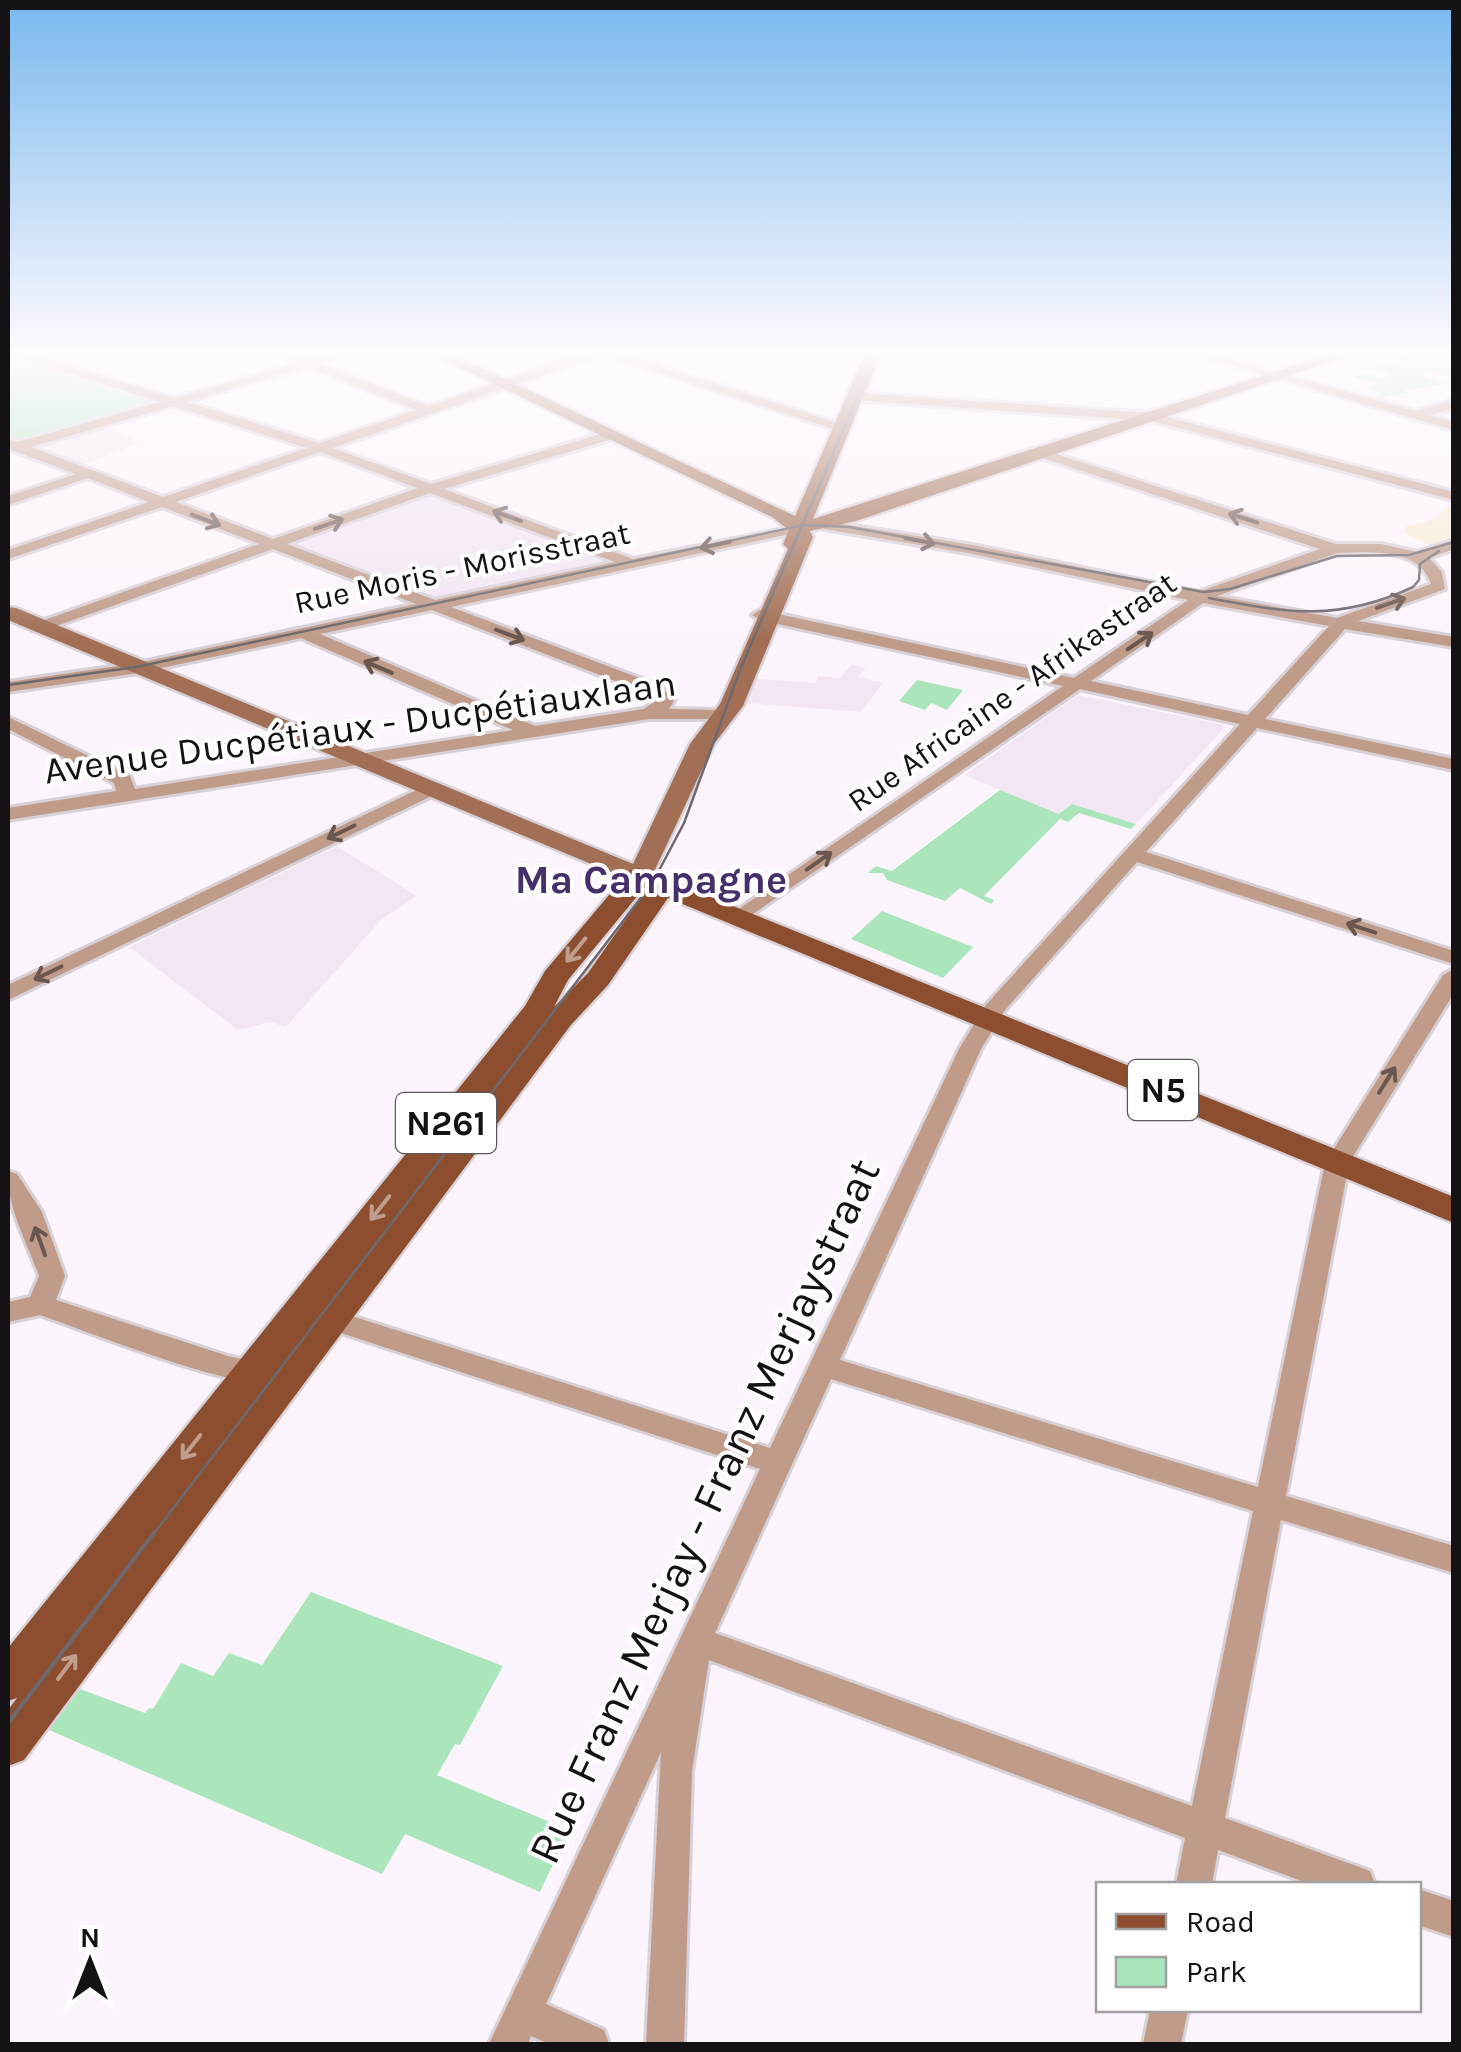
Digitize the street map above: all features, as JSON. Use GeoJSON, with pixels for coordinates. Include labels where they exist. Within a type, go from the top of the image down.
{"type":"FeatureCollection","features":[{"type":"Feature","properties":{"kind":"main road"},"geometry":{"type":"LineString","coordinates":[[636,447],[778,513],[800,528],[824,525],[1060,447]]}},
{"type":"Feature","properties":{"kind":"main road","name":"N261"},"geometry":{"type":"LineString","coordinates":[[8,1745],[268,1376],[559,1019],[598,979],[671,852],[722,728],[722,714],[731,706],[764,616],[803,537],[800,528],[834,447]]}},
{"type":"Feature","properties":{"kind":"main road","name":"N5"},"geometry":{"type":"LineString","coordinates":[[8,614],[1454,1211]]}},
{"type":"Feature","properties":{"kind":"main road","name":"N261"},"geometry":{"type":"LineString","coordinates":[[8,1682],[268,1376]]}},
{"type":"Feature","properties":{"kind":"street"},"geometry":{"type":"LineString","coordinates":[[11,447],[662,694],[665,704],[649,714]]}},
{"type":"Feature","properties":{"kind":"street"},"geometry":{"type":"LineString","coordinates":[[315,447],[630,562]]}},
{"type":"Feature","properties":{"kind":"street"},"geometry":{"type":"LineString","coordinates":[[8,555],[323,447]]}},
{"type":"Feature","properties":{"kind":"street"},"geometry":{"type":"LineString","coordinates":[[39,626],[430,488],[571,447]]}},
{"type":"Feature","properties":{"kind":"street"},"geometry":{"type":"LineString","coordinates":[[1266,447],[1454,496]]}},
{"type":"Feature","properties":{"kind":"street"},"geometry":{"type":"LineString","coordinates":[[1041,453],[1335,549],[1379,548],[1416,557],[1432,567],[1447,589],[1343,621]]}},
{"type":"Feature","properties":{"kind":"street"},"geometry":{"type":"LineString","coordinates":[[8,501],[88,474]]}},
{"type":"Feature","properties":{"kind":"street"},"geometry":{"type":"LineString","coordinates":[[824,525],[1261,610],[1454,642]]}},
{"type":"Feature","properties":{"kind":"street","name":"Rue Moris - Morisstraat"},"geometry":{"type":"LineString","coordinates":[[8,687],[138,668],[800,528]]}},
{"type":"Feature","properties":{"kind":"street"},"geometry":{"type":"LineString","coordinates":[[1416,557],[1454,544]]}},
{"type":"Feature","properties":{"kind":"street","name":"Rue Africaine - Afrikastraat"},"geometry":{"type":"LineString","coordinates":[[740,916],[1203,596],[1335,549]]}},
{"type":"Feature","properties":{"kind":"street"},"geometry":{"type":"LineString","coordinates":[[764,616],[1454,766]]}},
{"type":"Feature","properties":{"kind":"street","name":"Rue Franz Merjay - Franz Merjaystraat"},"geometry":{"type":"LineString","coordinates":[[516,2028],[970,1048],[988,1018],[1343,621]]}},
{"type":"Feature","properties":{"kind":"street"},"geometry":{"type":"LineString","coordinates":[[304,633],[533,732]]}},
{"type":"Feature","properties":{"kind":"street","name":"Avenue Ducpétiaux - Ducpétiauxlaan"},"geometry":{"type":"LineString","coordinates":[[8,814],[649,714],[722,714]]}},
{"type":"Feature","properties":{"kind":"street"},"geometry":{"type":"LineString","coordinates":[[8,722],[123,780],[127,796]]}},
{"type":"Feature","properties":{"kind":"street"},"geometry":{"type":"LineString","coordinates":[[8,993],[429,790]]}},
{"type":"Feature","properties":{"kind":"street"},"geometry":{"type":"LineString","coordinates":[[1132,854],[1454,958]]}},
{"type":"Feature","properties":{"kind":"street"},"geometry":{"type":"LineString","coordinates":[[1194,1882],[1336,1163],[1454,975]]}},
{"type":"Feature","properties":{"kind":"street"},"geometry":{"type":"LineString","coordinates":[[8,1180],[28,1212],[52,1276],[40,1305]]}},
{"type":"Feature","properties":{"kind":"street"},"geometry":{"type":"LineString","coordinates":[[8,1312],[40,1305],[228,1368],[268,1376]]}},
{"type":"Feature","properties":{"kind":"street"},"geometry":{"type":"LineString","coordinates":[[315,1315],[778,1463]]}},
{"type":"Feature","properties":{"kind":"street"},"geometry":{"type":"LineString","coordinates":[[823,1366],[1454,1560]]}},
{"type":"Feature","properties":{"kind":"street"},"geometry":{"type":"LineString","coordinates":[[665,2044],[675,1771],[696,1640],[1351,1882]]}},
{"type":"Feature","properties":{"kind":"street"},"geometry":{"type":"LineString","coordinates":[[1421,1908],[1454,1920]]}},
{"type":"Feature","properties":{"kind":"street"},"geometry":{"type":"LineString","coordinates":[[1162,2044],[1169,2012]]}},
{"type":"Feature","properties":{"kind":"street"},"geometry":{"type":"LineString","coordinates":[[516,2028],[590,2044]]}},
{"type":"Feature","properties":{"kind":"shaded area"},"geometry":{"type":"Polygon","coordinates":[[[130,447],[82,465],[41,450],[130,447]]]}},
{"type":"Feature","properties":{"kind":"shaded area"},"geometry":{"type":"Polygon","coordinates":[[[428,493],[608,560],[436,599],[290,544],[428,493]]]}},
{"type":"Feature","properties":{"kind":"shaded area"},"geometry":{"type":"Polygon","coordinates":[[[1453,504],[1453,556],[1404,533],[1405,526],[1427,522],[1453,504]]]}},
{"type":"Feature","properties":{"kind":"shaded area"},"geometry":{"type":"Polygon","coordinates":[[[852,665],[866,668],[858,677],[883,683],[861,712],[747,703],[757,679],[815,683],[818,676],[840,678],[852,665]]]}},
{"type":"Feature","properties":{"kind":"shaded area"},"geometry":{"type":"Polygon","coordinates":[[[1078,695],[1221,724],[1224,728],[1136,824],[1072,804],[1059,814],[964,775],[1078,695]]]}},
{"type":"Feature","properties":{"kind":"shaded area"},"geometry":{"type":"Polygon","coordinates":[[[337,846],[417,896],[382,919],[286,1027],[270,1022],[238,1030],[129,947],[337,846]]]}},
{"type":"Feature","properties":{"kind":"green space"},"geometry":{"type":"Polygon","coordinates":[[[917,680],[963,690],[947,710],[931,703],[925,710],[899,701],[917,680]]]}},
{"type":"Feature","properties":{"kind":"green space"},"geometry":{"type":"Polygon","coordinates":[[[1000,790],[1059,814],[1072,804],[1136,824],[1131,829],[1079,813],[1068,822],[1060,819],[984,896],[994,900],[991,904],[960,888],[945,901],[887,880],[883,873],[868,873],[876,866],[892,871],[1000,790]]]}},
{"type":"Feature","properties":{"kind":"green space","name":"Ma Campagne"},"geometry":{"type":"Polygon","coordinates":[[[882,911],[973,947],[943,978],[851,939],[882,911]]]}},
{"type":"Feature","properties":{"kind":"green space"},"geometry":{"type":"Polygon","coordinates":[[[311,1592],[503,1666],[460,1745],[455,1744],[437,1775],[569,1830],[540,1892],[405,1834],[382,1874],[49,1730],[80,1689],[145,1713],[153,1709],[181,1663],[213,1676],[229,1653],[262,1665],[311,1592]]]}},
{"type":"Feature","properties":{"kind":"tram line"},"geometry":{"type":"LineString","coordinates":[[802,525],[836,447]]}},
{"type":"Feature","properties":{"kind":"tram line"},"geometry":{"type":"LineString","coordinates":[[8,685],[136,667],[802,525]]}},
{"type":"Feature","properties":{"kind":"tram line"},"geometry":{"type":"LineString","coordinates":[[152,1536],[653,882],[684,823],[740,670],[802,525]]}},
{"type":"Feature","properties":{"kind":"tram line"},"geometry":{"type":"LineString","coordinates":[[802,525],[849,527],[1204,592],[1230,589],[1337,556],[1409,555],[1454,542]]}},
{"type":"Feature","properties":{"kind":"tram line"},"geometry":{"type":"LineString","coordinates":[[1209,598],[1288,610],[1361,606],[1413,587],[1419,580],[1420,564],[1439,551]]}},
{"type":"Feature","properties":{"kind":"tram line"},"geometry":{"type":"LineString","coordinates":[[8,1723],[154,1533]]}},
{"type":"Feature","properties":{"kind":"district","name":"Ma Campagne"},"geometry":{"type":"Point","coordinates":[651,879]}}]}
